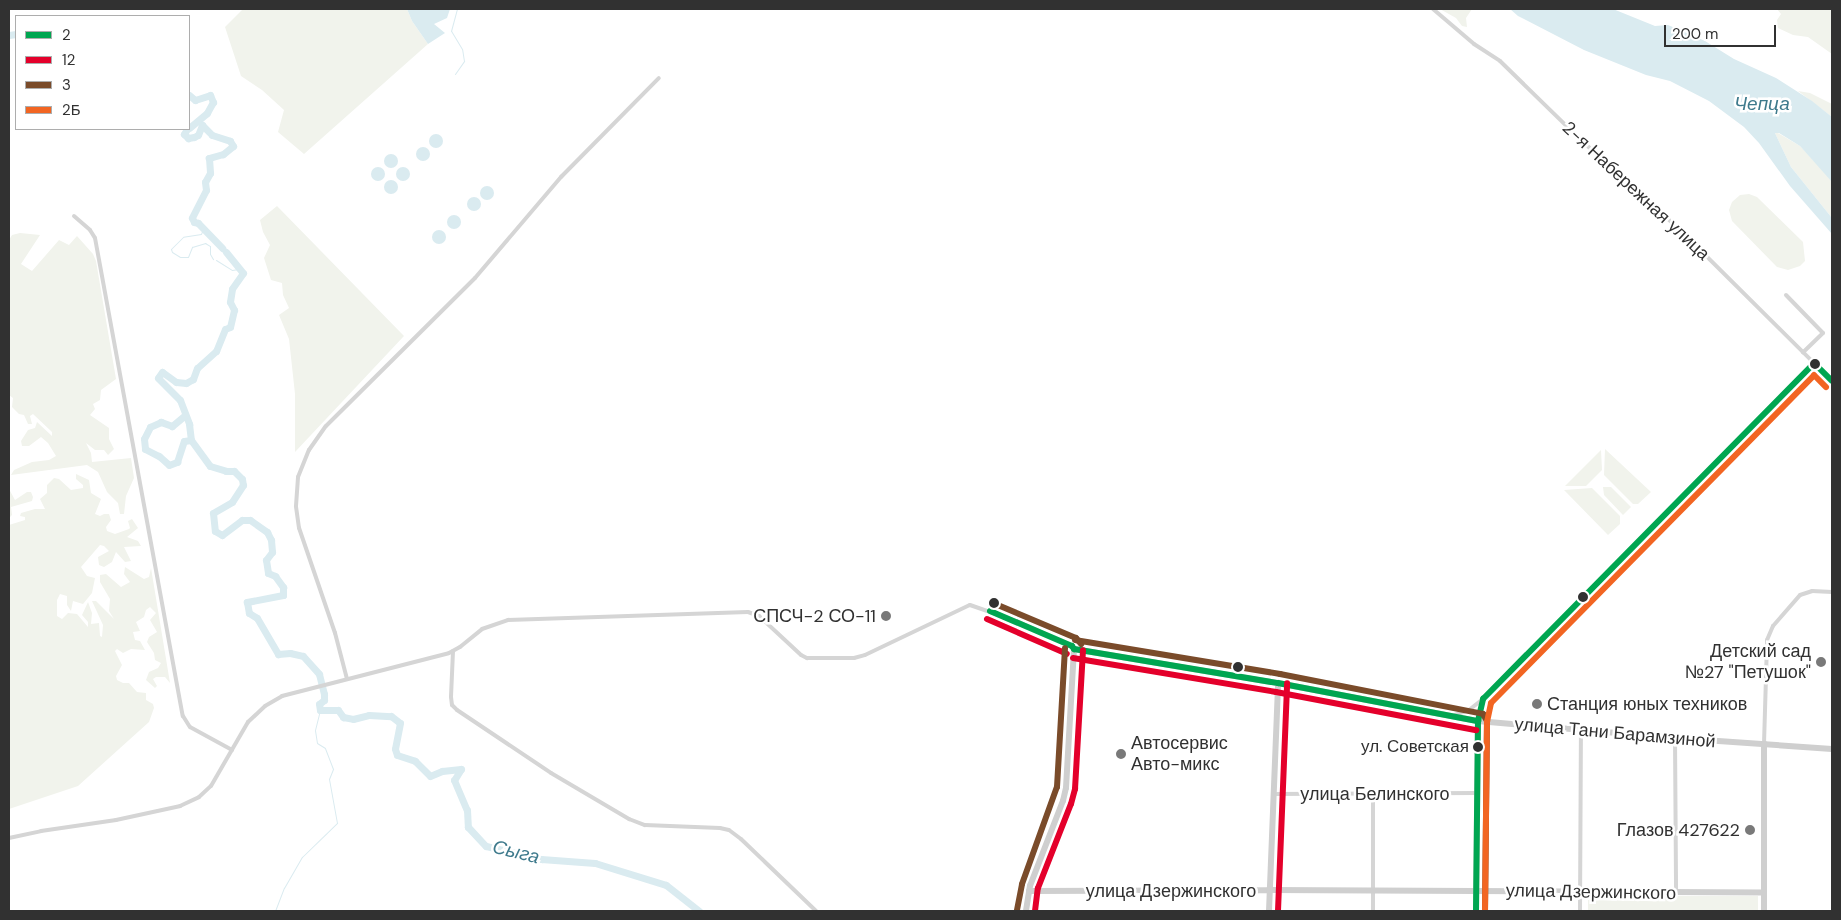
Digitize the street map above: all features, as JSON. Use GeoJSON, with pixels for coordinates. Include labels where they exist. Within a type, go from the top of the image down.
{"type":"FeatureCollection","features":[{"type":"Feature","properties":{"kind":"street","name":"2-я Набережная улица"},"geometry":{"type":"LineString","coordinates":[[1433,9],[1474,44],[1500,61],[1582,141],[1677,227],[1832,381]]}},
{"type":"Feature","properties":{"kind":"street"},"geometry":{"type":"LineString","coordinates":[[347,679],[336,633],[299,528],[296,506],[298,477],[309,450],[326,426],[475,278],[561,177],[659,78]]}},
{"type":"Feature","properties":{"kind":"street"},"geometry":{"type":"LineString","coordinates":[[74,216],[90,230],[95,238],[183,716],[190,727],[232,750]]}},
{"type":"Feature","properties":{"kind":"street"},"geometry":{"type":"LineString","coordinates":[[1786,295],[1823,332],[1803,352]]}},
{"type":"Feature","properties":{"kind":"street"},"geometry":{"type":"LineString","coordinates":[[1448,716],[1469,710],[1482,699],[1814,363]]}},
{"type":"Feature","properties":{"kind":"street"},"geometry":{"type":"LineString","coordinates":[[1764,911],[1766,640],[1773,626],[1800,595],[1812,591],[1832,592]]}},
{"type":"Feature","properties":{"kind":"street"},"geometry":{"type":"LineString","coordinates":[[9,838],[41,831],[116,820],[180,806],[199,797],[211,786],[248,722],[265,706],[282,696],[453,650],[482,630],[508,620],[748,612],[759,616],[794,651],[807,658],[854,658],[865,655],[970,605],[1016,621],[1072,646],[1074,649],[1065,795],[1029,891],[1026,911]]}},
{"type":"Feature","properties":{"kind":"street","name":"улица Тани Барамзиной"},"geometry":{"type":"LineString","coordinates":[[1074,649],[1278,683],[1478,721],[1675,738],[1832,748]]}},
{"type":"Feature","properties":{"kind":"street"},"geometry":{"type":"LineString","coordinates":[[453,650],[451,697],[452,705],[457,710],[550,773],[629,819],[645,825],[720,828],[736,835],[816,911]]}},
{"type":"Feature","properties":{"kind":"street"},"geometry":{"type":"LineString","coordinates":[[1269,911],[1278,683]]}},
{"type":"Feature","properties":{"kind":"street"},"geometry":{"type":"LineString","coordinates":[[1476,911],[1478,721],[1482,699]]}},
{"type":"Feature","properties":{"kind":"street"},"geometry":{"type":"LineString","coordinates":[[1580,911],[1581,730]]}},
{"type":"Feature","properties":{"kind":"street"},"geometry":{"type":"LineString","coordinates":[[1675,738],[1676,892]]}},
{"type":"Feature","properties":{"kind":"street","name":"улица Белинского"},"geometry":{"type":"LineString","coordinates":[[1273,794],[1477,793]]}},
{"type":"Feature","properties":{"kind":"street"},"geometry":{"type":"LineString","coordinates":[[1373,794],[1373,911]]}},
{"type":"Feature","properties":{"kind":"street","name":"улица Дзержинского"},"geometry":{"type":"LineString","coordinates":[[1029,891],[1269,890],[1764,893]]}},
{"type":"Feature","properties":{"kind":"shaded area"},"geometry":{"type":"Polygon","coordinates":[[[243,9],[407,9],[412,21],[428,44],[304,154],[278,132],[284,110],[262,90],[241,76],[225,27],[243,9]]]}},
{"type":"Feature","properties":{"kind":"shaded area"},"geometry":{"type":"Polygon","coordinates":[[[1440,9],[1472,9],[1466,18],[1467,27],[1462,26],[1456,18],[1440,9]]]}},
{"type":"Feature","properties":{"kind":"shaded area"},"geometry":{"type":"Polygon","coordinates":[[[1777,9],[1832,9],[1832,54],[1808,37],[1793,35],[1778,28],[1777,20],[1781,14],[1777,9]]]}},
{"type":"Feature","properties":{"kind":"shaded area"},"geometry":{"type":"Polygon","coordinates":[[[1798,91],[1810,93],[1832,104],[1832,117],[1798,91]]]}},
{"type":"Feature","properties":{"kind":"shaded area"},"geometry":{"type":"Polygon","coordinates":[[[1775,133],[1800,146],[1828,176],[1832,182],[1832,218],[1791,167],[1775,133]]]}},
{"type":"Feature","properties":{"kind":"shaded area"},"geometry":{"type":"Polygon","coordinates":[[[1749,194],[1757,197],[1803,242],[1805,261],[1800,266],[1788,270],[1777,267],[1732,221],[1729,210],[1732,202],[1740,195],[1749,194]]]}},
{"type":"Feature","properties":{"kind":"shaded area"},"geometry":{"type":"Polygon","coordinates":[[[277,206],[404,336],[295,452],[295,394],[289,339],[279,315],[289,308],[283,295],[282,283],[271,280],[264,258],[270,245],[263,232],[260,220],[277,206]]]}},
{"type":"Feature","properties":{"kind":"shaded area"},"geometry":{"type":"Polygon","coordinates":[[[20,233],[40,235],[21,264],[32,271],[59,240],[69,245],[77,236],[93,254],[96,261],[116,379],[101,390],[100,400],[93,404],[95,409],[90,415],[109,428],[109,439],[114,449],[108,455],[104,450],[95,450],[86,443],[91,453],[92,462],[131,458],[134,478],[126,496],[124,514],[120,514],[118,503],[107,492],[98,472],[87,465],[11,475],[14,470],[32,462],[49,460],[56,456],[48,443],[41,437],[29,446],[22,446],[21,441],[28,430],[35,428],[37,422],[52,436],[52,432],[33,414],[30,416],[32,424],[28,424],[24,415],[19,414],[12,407],[13,398],[9,395],[9,240],[12,235],[20,233]]]}},
{"type":"Feature","properties":{"kind":"shaded area"},"geometry":{"type":"Polygon","coordinates":[[[1605,449],[1651,492],[1638,504],[1633,504],[1604,475],[1605,449]]]}},
{"type":"Feature","properties":{"kind":"shaded area"},"geometry":{"type":"Polygon","coordinates":[[[1601,450],[1602,470],[1586,486],[1565,486],[1601,450]]]}},
{"type":"Feature","properties":{"kind":"shaded area"},"geometry":{"type":"Polygon","coordinates":[[[76,474],[89,480],[91,493],[101,499],[95,514],[100,516],[109,514],[111,520],[106,527],[107,531],[115,534],[129,529],[128,521],[132,519],[138,528],[127,537],[138,541],[141,546],[124,547],[131,561],[125,562],[116,552],[112,562],[104,567],[99,565],[98,557],[109,551],[100,545],[81,567],[87,576],[95,578],[92,593],[83,604],[73,601],[71,611],[67,605],[67,596],[60,594],[57,600],[57,616],[62,619],[68,613],[77,614],[88,627],[88,622],[82,615],[88,602],[92,613],[91,624],[99,623],[100,636],[102,637],[103,625],[92,601],[96,601],[114,619],[109,611],[110,599],[100,582],[100,575],[106,574],[121,587],[130,582],[124,574],[125,567],[144,579],[149,577],[151,568],[170,683],[165,677],[156,677],[153,679],[157,686],[155,688],[146,680],[149,672],[158,668],[161,663],[155,660],[154,653],[147,642],[149,637],[157,632],[150,620],[156,613],[150,607],[146,610],[144,617],[136,622],[140,631],[133,632],[135,640],[140,641],[145,650],[131,649],[123,653],[117,649],[115,651],[122,665],[116,676],[117,680],[129,683],[137,692],[146,693],[146,700],[153,704],[154,708],[149,722],[78,786],[9,809],[9,525],[25,520],[25,517],[20,516],[21,513],[35,509],[45,509],[40,499],[47,493],[47,485],[54,478],[59,479],[71,490],[83,488],[83,485],[76,479],[76,474]]]}},
{"type":"Feature","properties":{"kind":"shaded area"},"geometry":{"type":"Polygon","coordinates":[[[1603,487],[1611,487],[1631,507],[1623,515],[1604,495],[1603,487]]]}},
{"type":"Feature","properties":{"kind":"shaded area"},"geometry":{"type":"Polygon","coordinates":[[[1592,488],[1620,516],[1620,524],[1608,535],[1564,490],[1592,488]]]}},
{"type":"Feature","properties":{"kind":"shaded area"},"geometry":{"type":"Polygon","coordinates":[[[9,489],[15,500],[27,492],[31,492],[33,497],[32,501],[11,507],[12,515],[9,518],[9,489]]]}},
{"type":"Feature","properties":{"kind":"shaded area"},"geometry":{"type":"Polygon","coordinates":[[[1588,896],[1758,896],[1758,911],[1588,911],[1588,896]]]}},
{"type":"Feature","properties":{"kind":"water"},"geometry":{"type":"Polygon","coordinates":[[[407,9],[450,9],[447,18],[434,24],[445,33],[428,44],[412,21],[407,9]]]}},
{"type":"Feature","properties":{"kind":"water","name":"Чепца"},"geometry":{"type":"Polygon","coordinates":[[[1510,9],[1613,9],[1655,26],[1668,25],[1705,41],[1734,59],[1776,78],[1812,101],[1832,117],[1832,182],[1800,146],[1779,133],[1775,133],[1791,167],[1832,218],[1832,234],[1790,186],[1759,143],[1744,127],[1709,101],[1670,81],[1646,75],[1584,50],[1518,16],[1510,9]]]}},
{"type":"Feature","properties":{"kind":"water"},"geometry":{"type":"Polygon","coordinates":[[[436,134],[441,136],[443,141],[441,146],[436,148],[431,146],[429,141],[431,136],[436,134]]]}},
{"type":"Feature","properties":{"kind":"water"},"geometry":{"type":"Polygon","coordinates":[[[423,147],[428,149],[430,154],[428,159],[423,161],[418,159],[416,154],[418,149],[423,147]]]}},
{"type":"Feature","properties":{"kind":"water"},"geometry":{"type":"Polygon","coordinates":[[[391,154],[396,156],[398,161],[396,166],[391,168],[386,166],[384,161],[386,156],[391,154]]]}},
{"type":"Feature","properties":{"kind":"water"},"geometry":{"type":"Polygon","coordinates":[[[375,167],[381,167],[385,174],[381,181],[375,181],[371,177],[371,171],[375,167]]]}},
{"type":"Feature","properties":{"kind":"water"},"geometry":{"type":"Polygon","coordinates":[[[400,167],[406,167],[410,174],[406,181],[400,181],[396,177],[396,171],[400,167]]]}},
{"type":"Feature","properties":{"kind":"water"},"geometry":{"type":"Polygon","coordinates":[[[391,180],[396,182],[398,187],[396,192],[391,194],[386,192],[384,187],[386,182],[391,180]]]}},
{"type":"Feature","properties":{"kind":"water"},"geometry":{"type":"Polygon","coordinates":[[[487,186],[492,188],[494,193],[492,198],[487,200],[482,198],[480,193],[482,188],[487,186]]]}},
{"type":"Feature","properties":{"kind":"water"},"geometry":{"type":"Polygon","coordinates":[[[474,197],[479,199],[481,204],[479,209],[474,211],[469,209],[467,204],[469,199],[474,197]]]}},
{"type":"Feature","properties":{"kind":"water"},"geometry":{"type":"Polygon","coordinates":[[[454,215],[459,217],[461,222],[459,227],[454,229],[449,227],[447,222],[449,217],[454,215]]]}},
{"type":"Feature","properties":{"kind":"water"},"geometry":{"type":"Polygon","coordinates":[[[439,230],[444,232],[446,237],[444,242],[439,244],[434,242],[432,237],[434,232],[439,230]]]}},
{"type":"Feature","properties":{"kind":"waterway"},"geometry":{"type":"LineString","coordinates":[[455,74],[464,61],[462,49],[451,31],[457,9]]}},
{"type":"Feature","properties":{"kind":"waterway","name":"Сыга"},"geometry":{"type":"LineString","coordinates":[[9,35],[15,34]]}},
{"type":"Feature","properties":{"kind":"waterway","name":"Сыга"},"geometry":{"type":"LineString","coordinates":[[190,96],[195,100],[210,95],[213,102],[207,113],[190,127]]}},
{"type":"Feature","properties":{"kind":"waterway","name":"Сыга"},"geometry":{"type":"LineString","coordinates":[[186,130],[184,134],[188,138],[194,137],[198,135],[202,125],[212,135],[230,141],[233,146],[223,154],[209,158],[210,173],[205,182],[206,190],[192,218],[222,248]]}},
{"type":"Feature","properties":{"kind":"waterway"},"geometry":{"type":"LineString","coordinates":[[203,229],[201,234],[183,237],[171,249],[172,252],[180,257],[188,257],[192,247],[205,243],[210,246],[210,254],[213,259]]}},
{"type":"Feature","properties":{"kind":"waterway","name":"Сыга"},"geometry":{"type":"LineString","coordinates":[[226,252],[243,273],[232,289],[230,302],[234,310],[230,327],[225,329],[216,351],[197,368],[193,379],[186,383],[176,382],[162,372],[158,378],[180,400],[189,424],[191,440],[210,466],[226,471],[234,471],[242,479],[243,485],[232,502],[213,513],[215,531],[222,535],[242,520],[250,520],[267,532],[271,540],[272,552],[266,560],[268,573],[275,576],[283,587],[283,595],[247,602],[249,613],[257,618],[278,654],[290,653],[303,656],[319,674],[324,694],[324,700],[319,704],[320,710],[338,710],[343,717],[353,719],[369,715],[391,716],[400,723],[395,749],[397,755],[415,761],[430,776],[442,771],[461,769],[454,780],[467,810],[468,827],[486,846],[541,859],[595,863],[666,885],[699,911]]}},
{"type":"Feature","properties":{"kind":"waterway"},"geometry":{"type":"LineString","coordinates":[[216,260],[232,270],[238,269]]}},
{"type":"Feature","properties":{"kind":"waterway"},"geometry":{"type":"LineString","coordinates":[[184,416],[172,426],[161,422],[150,427],[144,439],[145,449],[159,456],[169,465],[177,462],[184,441],[191,440]]}},
{"type":"Feature","properties":{"kind":"waterway"},"geometry":{"type":"LineString","coordinates":[[275,911],[284,888],[302,857],[337,823],[329,779],[333,769],[325,748],[317,743],[315,730],[320,710]]}},
{"type":"Feature","properties":{"kind":"transit line","name":"2"},"geometry":{"type":"LineString","coordinates":[[1476,911],[1478,721],[1483,699],[1814,363],[1832,381]]}},
{"type":"Feature","properties":{"kind":"transit line","name":"2Б"},"geometry":{"type":"LineString","coordinates":[[1485,911],[1487,722],[1491,703],[1814,375],[1826,387]]}},
{"type":"Feature","properties":{"kind":"transit line","name":"3"},"geometry":{"type":"LineString","coordinates":[[993,603],[1076,638],[1081,644]]}},
{"type":"Feature","properties":{"kind":"transit line","name":"2"},"geometry":{"type":"LineString","coordinates":[[990,611],[1072,646],[1074,649],[1278,683],[1478,721]]}},
{"type":"Feature","properties":{"kind":"transit line","name":"12"},"geometry":{"type":"LineString","coordinates":[[987,619],[1067,654]]}},
{"type":"Feature","properties":{"kind":"transit line","name":"3"},"geometry":{"type":"LineString","coordinates":[[1075,640],[1280,674],[1483,714],[1487,721],[1485,911]]}},
{"type":"Feature","properties":{"kind":"transit line","name":"3"},"geometry":{"type":"LineString","coordinates":[[1017,910],[1022,884],[1057,787],[1065,648]]}},
{"type":"Feature","properties":{"kind":"transit line","name":"12"},"geometry":{"type":"LineString","coordinates":[[1035,911],[1038,888],[1071,804],[1075,789],[1083,650]]}},
{"type":"Feature","properties":{"kind":"transit line","name":"12"},"geometry":{"type":"LineString","coordinates":[[1073,658],[1276,692],[1476,730]]}},
{"type":"Feature","properties":{"kind":"transit line","name":"12"},"geometry":{"type":"LineString","coordinates":[[1278,911],[1287,683]]}},
{"type":"Feature","properties":{"kind":"place","name":"СПСЧ-2 СО-11"},"geometry":{"type":"Point","coordinates":[886,616]}},
{"type":"Feature","properties":{"kind":"place","name":"Детский сад №27 \"Петушок\""},"geometry":{"type":"Point","coordinates":[1821,662]}},
{"type":"Feature","properties":{"kind":"place","name":"Станция юных техников"},"geometry":{"type":"Point","coordinates":[1537,704]}},
{"type":"Feature","properties":{"kind":"place","name":"ул. Советская"},"geometry":{"type":"Point","coordinates":[1478,747]}},
{"type":"Feature","properties":{"kind":"place","name":"Автосервис Авто-микс"},"geometry":{"type":"Point","coordinates":[1121,754]}},
{"type":"Feature","properties":{"kind":"place","name":"Глазов 427622"},"geometry":{"type":"Point","coordinates":[1750,830]}}]}
